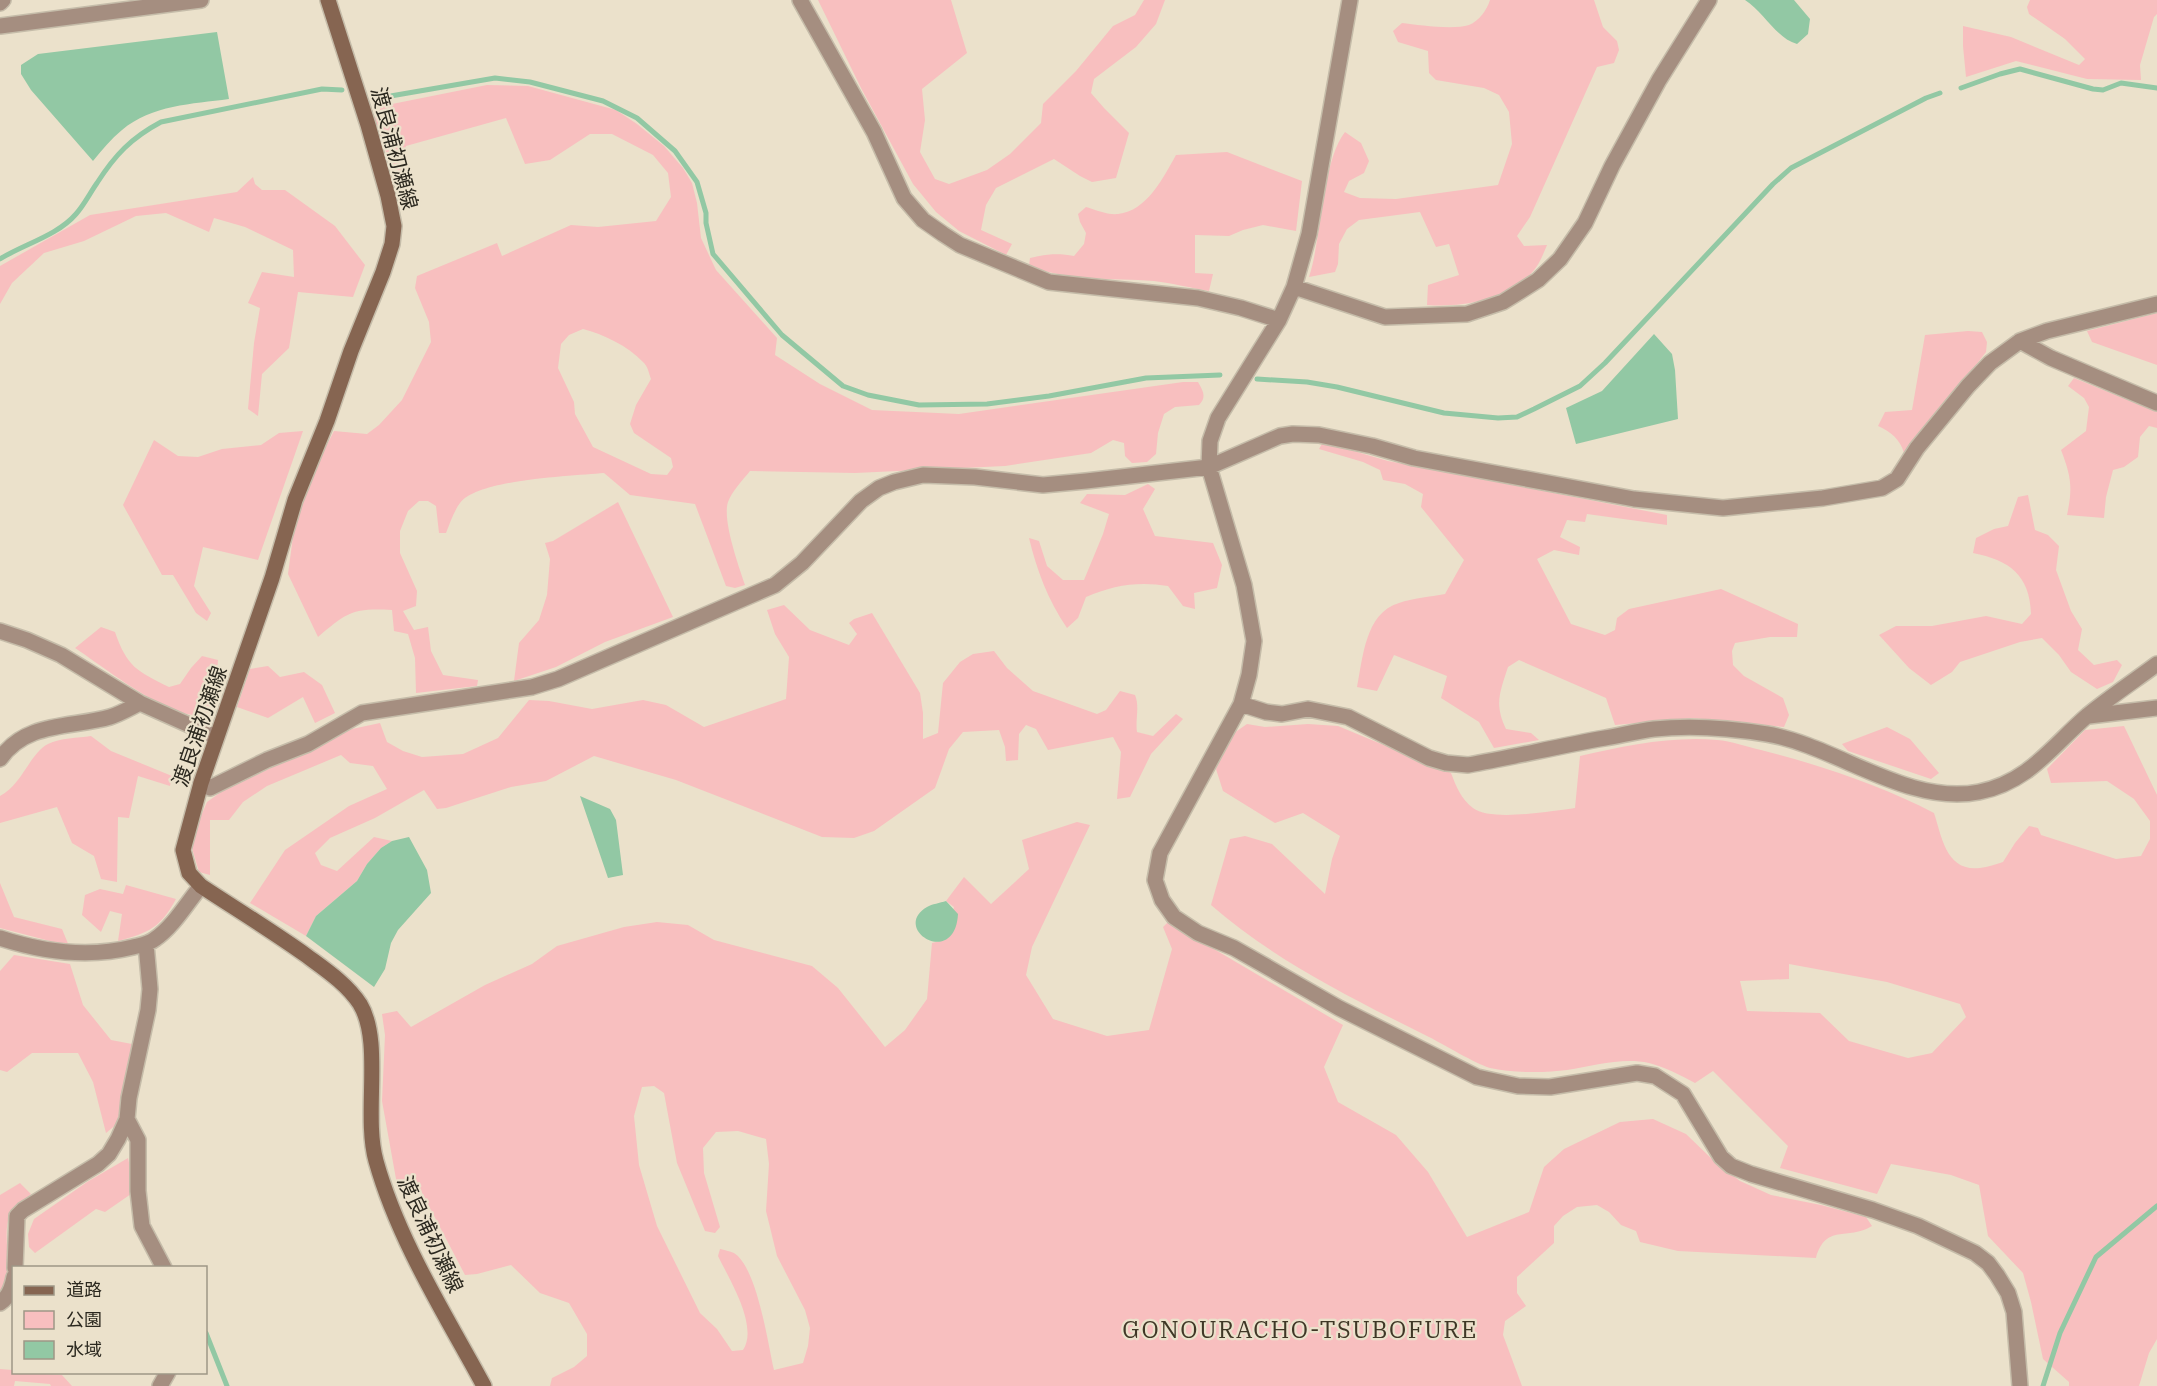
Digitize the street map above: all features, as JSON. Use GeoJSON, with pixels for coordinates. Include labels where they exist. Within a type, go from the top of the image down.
{"type":"FeatureCollection","features":[{"type":"Feature","properties":{"kind":"main road","name":"渡良浦初瀬線"},"geometry":{"type":"LineString","coordinates":[[328,0],[388,196],[394,226],[392,244],[327,421],[295,500],[273,578],[201,783],[183,850],[189,873],[201,886],[333,975],[351,992],[361,1006],[367,1020],[371,1049],[370,1104],[375,1159],[397,1221],[484,1386]]}},
{"type":"Feature","properties":{"kind":"street"},"geometry":{"type":"LineString","coordinates":[[0,26],[201,0]]}},
{"type":"Feature","properties":{"kind":"street"},"geometry":{"type":"LineString","coordinates":[[800,0],[874,132],[904,198],[923,220],[943,234],[960,245],[1049,282],[1198,298],[1279,320]]}},
{"type":"Feature","properties":{"kind":"street"},"geometry":{"type":"LineString","coordinates":[[1350,0],[1309,234],[1294,287],[1279,320],[1218,418],[1210,441],[1209,467],[1244,585],[1254,640],[1249,675],[1241,704],[1160,853],[1155,880],[1162,900],[1174,917],[1198,933],[1234,948],[1339,1008],[1477,1077],[1518,1086],[1550,1087],[1637,1073],[1655,1076],[1683,1094],[1721,1157],[1731,1166],[1918,1226],[1975,1253],[1988,1263],[2008,1293],[2014,1312],[2020,1386]]}},
{"type":"Feature","properties":{"kind":"street"},"geometry":{"type":"LineString","coordinates":[[1294,287],[1385,317],[1467,314],[1503,302],[1538,280],[1560,259],[1585,223],[1612,166],[1659,80],[1709,0]]}},
{"type":"Feature","properties":{"kind":"street"},"geometry":{"type":"LineString","coordinates":[[201,783],[210,788],[267,760],[308,744],[362,713],[531,687],[558,679],[775,585],[801,563],[861,501],[879,488],[894,482],[923,475],[975,477],[1043,484],[1209,467],[1280,436],[1319,435],[1414,458],[1634,498],[1723,508],[1823,498],[1882,488],[1897,479],[1917,448],[1968,386],[1989,363],[2020,341],[2047,331],[2157,304]]}},
{"type":"Feature","properties":{"kind":"street"},"geometry":{"type":"LineString","coordinates":[[2020,341],[2051,358],[2157,403]]}},
{"type":"Feature","properties":{"kind":"street"},"geometry":{"type":"LineString","coordinates":[[0,631],[61,655],[140,703],[216,737]]}},
{"type":"Feature","properties":{"kind":"street"},"geometry":{"type":"LineString","coordinates":[[1241,704],[1266,712],[1282,714],[1308,709],[1347,717],[1429,758],[1446,763],[1468,765],[1653,729],[1687,727],[1769,735],[1800,742],[1919,789],[1948,795],[1979,792],[2010,782],[2025,774],[2087,716],[2157,664]]}},
{"type":"Feature","properties":{"kind":"street"},"geometry":{"type":"LineString","coordinates":[[0,759],[22,739],[43,729],[66,723],[111,717],[140,703]]}},
{"type":"Feature","properties":{"kind":"street"},"geometry":{"type":"LineString","coordinates":[[2087,716],[2157,708]]}},
{"type":"Feature","properties":{"kind":"street"},"geometry":{"type":"LineString","coordinates":[[0,938],[76,953],[111,952],[146,944],[156,939],[201,886]]}},
{"type":"Feature","properties":{"kind":"street"},"geometry":{"type":"LineString","coordinates":[[15,1266],[17,1216],[23,1210],[98,1164],[109,1154],[127,1119],[129,1098],[148,1010],[150,990],[146,944]]}},
{"type":"Feature","properties":{"kind":"street"},"geometry":{"type":"LineString","coordinates":[[127,1119],[138,1140],[138,1191],[142,1226],[163,1266]]}},
{"type":"Feature","properties":{"kind":"street"},"geometry":{"type":"LineString","coordinates":[[0,1304],[12,1287]]}},
{"type":"Feature","properties":{"kind":"green space"},"geometry":{"type":"Polygon","coordinates":[[[818,0],[951,0],[967,53],[922,89],[925,120],[920,152],[935,179],[949,184],[987,170],[1010,154],[1041,123],[1043,104],[1076,71],[1113,26],[1135,15],[1144,0],[1165,0],[1156,24],[1136,47],[1094,79],[1091,93],[1129,133],[1116,178],[1092,182],[1054,159],[996,188],[986,205],[981,230],[1012,244],[1006,255],[959,231],[936,212],[913,184],[861,88],[818,0]]]}},
{"type":"Feature","properties":{"kind":"green space"},"geometry":{"type":"Polygon","coordinates":[[[1490,0],[1594,0],[1603,27],[1617,41],[1619,50],[1614,63],[1597,67],[1530,217],[1517,236],[1524,246],[1547,245],[1537,266],[1516,286],[1502,294],[1472,303],[1427,305],[1428,285],[1459,275],[1449,244],[1436,247],[1420,212],[1359,220],[1347,229],[1339,244],[1338,264],[1335,272],[1309,277],[1327,180],[1337,145],[1345,132],[1361,143],[1369,161],[1364,173],[1349,181],[1344,192],[1360,198],[1396,199],[1498,185],[1512,144],[1509,112],[1499,95],[1484,88],[1436,80],[1429,73],[1428,51],[1398,42],[1393,31],[1402,23],[1445,27],[1469,25],[1482,15],[1490,0]]]}},
{"type":"Feature","properties":{"kind":"green space"},"geometry":{"type":"Polygon","coordinates":[[[2030,0],[2157,0],[2157,14],[2154,17],[2140,65],[2141,80],[2087,79],[2016,61],[1966,77],[1963,26],[2011,37],[2079,65],[2085,59],[2065,39],[2029,14],[2027,7],[2030,0]]]}},
{"type":"Feature","properties":{"kind":"green space"},"geometry":{"type":"Polygon","coordinates":[[[487,85],[528,86],[616,110],[664,146],[683,168],[692,183],[701,238],[716,270],[777,338],[775,355],[820,384],[872,410],[959,414],[1183,382],[1198,382],[1204,397],[1199,405],[1175,407],[1164,414],[1158,433],[1156,454],[1147,462],[1132,463],[1125,456],[1124,443],[1113,440],[1091,453],[1005,466],[855,473],[750,471],[728,502],[727,520],[745,585],[735,588],[726,586],[695,504],[630,495],[604,473],[527,480],[470,495],[460,503],[446,533],[439,533],[436,506],[428,501],[419,501],[408,511],[400,531],[400,553],[417,591],[416,606],[403,611],[414,630],[428,627],[431,651],[443,675],[478,680],[477,686],[416,693],[415,658],[408,634],[394,631],[392,610],[351,613],[318,637],[288,574],[294,529],[314,470],[334,431],[367,434],[379,425],[402,400],[431,342],[429,322],[415,288],[417,276],[497,243],[502,256],[571,225],[598,227],[656,221],[671,197],[668,173],[653,155],[612,134],[590,134],[550,160],[525,164],[506,118],[406,146],[403,174],[394,177],[375,118],[382,106],[487,85]],[[583,329],[569,335],[561,344],[558,368],[574,402],[575,414],[593,447],[651,474],[667,475],[673,467],[671,458],[634,433],[630,424],[636,405],[651,379],[646,366],[623,346],[583,329]]]}},
{"type":"Feature","properties":{"kind":"green space"},"geometry":{"type":"Polygon","coordinates":[[[1227,152],[1302,181],[1296,231],[1263,225],[1229,236],[1195,235],[1195,273],[1213,274],[1209,291],[1154,281],[1075,277],[1029,266],[1030,258],[1057,254],[1074,256],[1084,244],[1086,233],[1078,214],[1086,207],[1118,214],[1137,207],[1153,192],[1176,155],[1227,152]]]}},
{"type":"Feature","properties":{"kind":"green space"},"geometry":{"type":"Polygon","coordinates":[[[253,177],[255,184],[262,190],[285,190],[335,226],[365,265],[353,297],[298,292],[289,348],[262,374],[258,416],[248,409],[254,343],[260,308],[248,303],[262,272],[294,277],[293,250],[245,227],[214,218],[209,232],[166,213],[136,216],[84,241],[44,253],[12,283],[0,304],[0,266],[90,215],[237,192],[253,177]]]}},
{"type":"Feature","properties":{"kind":"green space"},"geometry":{"type":"Polygon","coordinates":[[[2157,313],[2157,365],[2092,342],[2087,331],[2157,313]]]}},
{"type":"Feature","properties":{"kind":"green space"},"geometry":{"type":"Polygon","coordinates":[[[1982,332],[1987,342],[1986,352],[1923,434],[1904,453],[1894,436],[1878,426],[1885,412],[1912,410],[1925,335],[1982,332]]]}},
{"type":"Feature","properties":{"kind":"green space"},"geometry":{"type":"Polygon","coordinates":[[[2074,378],[2157,412],[2157,428],[2149,426],[2140,437],[2138,457],[2124,467],[2113,470],[2106,497],[2104,518],[2067,515],[2070,482],[2061,450],[2086,431],[2089,407],[2084,398],[2068,386],[2074,378]]]}},
{"type":"Feature","properties":{"kind":"green space"},"geometry":{"type":"Polygon","coordinates":[[[303,431],[258,560],[203,547],[194,586],[211,613],[207,621],[196,613],[173,575],[162,575],[123,505],[154,440],[178,456],[198,457],[222,449],[261,445],[279,433],[303,431]]]}},
{"type":"Feature","properties":{"kind":"green space"},"geometry":{"type":"Polygon","coordinates":[[[1323,442],[1388,461],[1667,515],[1667,525],[1587,514],[1585,522],[1567,520],[1560,537],[1580,547],[1579,555],[1554,550],[1537,559],[1571,624],[1605,635],[1615,630],[1617,618],[1629,609],[1721,589],[1798,624],[1797,637],[1770,637],[1735,643],[1732,651],[1733,665],[1744,676],[1783,698],[1789,715],[1784,727],[1693,718],[1615,725],[1606,698],[1519,660],[1508,667],[1501,691],[1499,705],[1502,720],[1506,729],[1531,733],[1539,740],[1494,748],[1479,722],[1441,698],[1447,676],[1394,655],[1377,691],[1357,687],[1364,650],[1372,626],[1379,616],[1388,608],[1399,603],[1445,594],[1464,560],[1421,507],[1423,494],[1405,484],[1383,480],[1380,470],[1363,462],[1319,449],[1323,442]]]}},
{"type":"Feature","properties":{"kind":"green space"},"geometry":{"type":"Polygon","coordinates":[[[1148,484],[1155,489],[1143,509],[1155,536],[1213,543],[1222,565],[1217,588],[1194,593],[1195,609],[1183,606],[1168,586],[1136,584],[1106,590],[1086,597],[1078,618],[1067,628],[1044,585],[1029,538],[1039,541],[1047,566],[1063,580],[1084,580],[1109,514],[1080,503],[1087,494],[1125,495],[1148,484]]]}},
{"type":"Feature","properties":{"kind":"green space"},"geometry":{"type":"Polygon","coordinates":[[[2028,495],[2035,530],[2048,535],[2059,546],[2056,570],[2071,611],[2082,629],[2078,650],[2094,665],[2117,660],[2122,665],[2113,682],[2097,689],[2071,672],[2059,655],[2042,638],[2020,642],[1960,662],[1952,672],[1931,685],[1909,668],[1879,635],[1896,626],[1932,626],[1986,616],[2022,624],[2031,614],[2030,600],[2022,579],[2007,565],[1973,553],[1976,538],[1994,529],[2008,526],[2018,497],[2028,495]]]}},
{"type":"Feature","properties":{"kind":"green space"},"geometry":{"type":"Polygon","coordinates":[[[618,502],[673,617],[605,642],[556,667],[514,681],[519,643],[539,620],[547,595],[550,559],[545,543],[553,541],[618,502]]]}},
{"type":"Feature","properties":{"kind":"green space"},"geometry":{"type":"Polygon","coordinates":[[[784,605],[810,630],[849,645],[857,634],[849,623],[872,613],[920,693],[923,739],[938,733],[943,683],[960,662],[973,654],[994,651],[1007,668],[1033,691],[1097,714],[1106,710],[1120,691],[1135,695],[1137,732],[1153,736],[1176,714],[1183,719],[1151,754],[1130,797],[1117,799],[1121,752],[1113,737],[1048,750],[1036,729],[1026,725],[1019,734],[1018,760],[1006,761],[1005,747],[999,730],[963,732],[949,749],[935,788],[874,831],[854,838],[822,837],[676,780],[594,756],[546,781],[511,787],[446,808],[437,809],[424,790],[375,818],[330,838],[315,853],[321,865],[337,871],[374,837],[392,841],[381,848],[367,864],[357,881],[316,916],[306,936],[250,903],[285,850],[349,806],[387,789],[373,766],[350,763],[341,755],[267,786],[243,802],[229,820],[210,820],[210,875],[199,872],[192,848],[195,830],[207,802],[221,792],[352,729],[380,723],[387,742],[403,751],[422,757],[463,754],[498,738],[529,700],[549,701],[592,709],[643,700],[666,705],[704,727],[786,699],[789,657],[775,634],[767,610],[784,605]]]}},
{"type":"Feature","properties":{"kind":"green space"},"geometry":{"type":"Polygon","coordinates":[[[101,627],[115,632],[119,644],[134,667],[169,687],[180,684],[202,656],[218,660],[214,702],[206,715],[192,715],[157,702],[75,648],[101,627]]]}},
{"type":"Feature","properties":{"kind":"green space"},"geometry":{"type":"Polygon","coordinates":[[[268,666],[280,677],[304,672],[322,685],[335,713],[315,723],[303,697],[268,718],[237,707],[250,669],[268,666]]]}},
{"type":"Feature","properties":{"kind":"green space"},"geometry":{"type":"Polygon","coordinates":[[[1247,724],[1265,727],[1308,724],[1338,726],[1451,773],[1462,796],[1473,808],[1482,812],[1507,815],[1575,808],[1580,756],[1631,745],[1665,741],[1717,740],[1804,762],[1914,803],[1934,813],[1943,842],[1953,859],[1969,868],[1980,868],[2003,862],[2029,826],[2038,828],[2041,835],[2116,859],[2141,856],[2150,839],[2150,821],[2134,799],[2107,781],[2051,783],[2047,769],[2085,730],[2124,726],[2157,795],[2157,1339],[2149,1353],[2139,1386],[2069,1386],[2069,1382],[2043,1359],[2023,1273],[1988,1236],[1979,1185],[1951,1175],[1891,1164],[1877,1194],[1780,1168],[1788,1146],[1713,1071],[1695,1083],[1661,1067],[1639,1061],[1598,1064],[1549,1072],[1518,1072],[1490,1068],[1315,978],[1261,944],[1211,905],[1230,839],[1245,836],[1272,844],[1325,894],[1332,859],[1340,836],[1303,813],[1275,823],[1223,791],[1216,769],[1234,733],[1247,724]],[[1789,964],[1789,979],[1740,981],[1747,1011],[1820,1013],[1849,1041],[1908,1058],[1932,1053],[1966,1017],[1960,1004],[1887,982],[1789,964]]]}},
{"type":"Feature","properties":{"kind":"green space"},"geometry":{"type":"Polygon","coordinates":[[[1887,727],[1910,739],[1939,773],[1931,779],[1848,751],[1842,744],[1887,727]]]}},
{"type":"Feature","properties":{"kind":"green space"},"geometry":{"type":"Polygon","coordinates":[[[91,736],[111,751],[172,776],[170,786],[138,776],[129,818],[118,817],[117,882],[101,879],[94,856],[72,843],[57,807],[0,823],[0,796],[8,791],[42,748],[58,740],[91,736]]]}},
{"type":"Feature","properties":{"kind":"green space"},"geometry":{"type":"Polygon","coordinates":[[[1077,822],[1090,825],[1032,947],[1026,975],[1053,1019],[1107,1036],[1149,1030],[1172,949],[1163,927],[1168,922],[1343,1025],[1324,1067],[1338,1102],[1396,1135],[1428,1172],[1467,1237],[1529,1212],[1544,1167],[1564,1149],[1620,1122],[1653,1119],[1686,1134],[1714,1161],[1740,1181],[1771,1195],[1866,1217],[1872,1226],[1832,1236],[1825,1240],[1816,1258],[1678,1251],[1640,1242],[1636,1231],[1621,1225],[1609,1212],[1597,1205],[1577,1207],[1563,1216],[1554,1226],[1554,1243],[1517,1277],[1517,1293],[1526,1306],[1505,1321],[1503,1335],[1522,1386],[550,1386],[552,1378],[574,1367],[587,1356],[587,1334],[569,1303],[540,1293],[511,1265],[465,1275],[420,1189],[398,1190],[382,1101],[385,1035],[382,1014],[397,1011],[411,1027],[485,985],[532,964],[557,946],[624,927],[657,922],[688,925],[714,940],[812,966],[838,988],[885,1047],[905,1030],[927,999],[932,943],[945,940],[954,907],[946,901],[964,877],[991,904],[1029,869],[1022,840],[1077,822]],[[654,1086],[642,1087],[634,1116],[639,1165],[657,1226],[700,1313],[717,1329],[732,1351],[743,1350],[747,1340],[745,1316],[718,1256],[720,1249],[734,1253],[742,1261],[755,1289],[774,1370],[803,1363],[810,1328],[805,1310],[777,1256],[766,1211],[769,1164],[766,1139],[738,1131],[716,1132],[703,1148],[704,1173],[720,1227],[715,1233],[705,1231],[677,1163],[664,1093],[654,1086]]]}},
{"type":"Feature","properties":{"kind":"green space"},"geometry":{"type":"Polygon","coordinates":[[[0,883],[14,917],[62,929],[69,946],[0,928],[0,883]]]}},
{"type":"Feature","properties":{"kind":"green space"},"geometry":{"type":"Polygon","coordinates":[[[126,885],[176,899],[165,916],[153,928],[118,941],[122,914],[110,911],[101,932],[82,915],[85,895],[100,889],[123,894],[126,885]]]}},
{"type":"Feature","properties":{"kind":"green space"},"geometry":{"type":"Polygon","coordinates":[[[14,955],[70,964],[83,1005],[111,1040],[132,1044],[118,1123],[106,1133],[93,1082],[78,1053],[32,1053],[7,1072],[0,1070],[0,971],[14,955]]]}},
{"type":"Feature","properties":{"kind":"green space"},"geometry":{"type":"Polygon","coordinates":[[[128,1158],[132,1176],[131,1194],[105,1212],[96,1209],[35,1253],[29,1247],[28,1234],[34,1219],[87,1182],[128,1158]]]}},
{"type":"Feature","properties":{"kind":"green space"},"geometry":{"type":"Polygon","coordinates":[[[20,1183],[31,1194],[10,1214],[7,1224],[7,1275],[0,1294],[0,1195],[20,1183]]]}},
{"type":"Feature","properties":{"kind":"green space"},"geometry":{"type":"Polygon","coordinates":[[[0,1369],[12,1370],[12,1374],[62,1375],[72,1386],[51,1386],[50,1384],[15,1381],[14,1386],[0,1386],[0,1369]]]}},
{"type":"Feature","properties":{"kind":"water"},"geometry":{"type":"Polygon","coordinates":[[[1745,0],[1794,0],[1810,19],[1808,34],[1797,44],[1790,41],[1776,31],[1745,0]]]}},
{"type":"Feature","properties":{"kind":"water"},"geometry":{"type":"Polygon","coordinates":[[[217,32],[229,99],[187,104],[146,115],[118,133],[93,161],[31,90],[21,74],[21,65],[38,54],[217,32]]]}},
{"type":"Feature","properties":{"kind":"water"},"geometry":{"type":"Polygon","coordinates":[[[1654,334],[1672,354],[1678,419],[1576,444],[1566,408],[1602,391],[1654,334]]]}},
{"type":"Feature","properties":{"kind":"water"},"geometry":{"type":"Polygon","coordinates":[[[580,796],[610,809],[616,820],[623,875],[608,878],[580,796]]]}},
{"type":"Feature","properties":{"kind":"water"},"geometry":{"type":"Polygon","coordinates":[[[409,837],[427,870],[431,893],[398,930],[391,943],[385,969],[374,987],[306,936],[316,916],[357,881],[367,864],[381,848],[392,841],[409,837]]]}},
{"type":"Feature","properties":{"kind":"water"},"geometry":{"type":"Polygon","coordinates":[[[946,901],[958,914],[954,930],[947,939],[937,942],[927,939],[916,925],[918,916],[927,907],[946,901]]]}},
{"type":"Feature","properties":{"kind":"waterway"},"geometry":{"type":"LineString","coordinates":[[1961,88],[2020,69],[2093,89],[2103,90],[2121,83],[2157,88]]}},
{"type":"Feature","properties":{"kind":"waterway"},"geometry":{"type":"LineString","coordinates":[[379,98],[495,78],[530,82],[603,101],[637,118],[675,151],[697,182],[706,213],[713,254],[782,335],[843,386],[868,395],[919,405],[987,404],[1049,396],[1146,378],[1220,375]]}},
{"type":"Feature","properties":{"kind":"waterway"},"geometry":{"type":"LineString","coordinates":[[0,259],[50,234],[68,222],[117,156],[141,134],[161,122],[322,89],[342,90]]}},
{"type":"Feature","properties":{"kind":"waterway"},"geometry":{"type":"LineString","coordinates":[[1257,379],[1307,382],[1337,387],[1444,413],[1498,418],[1517,417],[1580,386],[1605,363],[1773,184],[1791,168],[1926,98],[1940,93]]}},
{"type":"Feature","properties":{"kind":"waterway"},"geometry":{"type":"LineString","coordinates":[[2043,1386],[2060,1333],[2096,1257],[2157,1206]]}},
{"type":"Feature","properties":{"kind":"waterway"},"geometry":{"type":"LineString","coordinates":[[207,1336],[227,1386]]}},
{"type":"Feature","properties":{"kind":"district","name":"GONOURACHO-TSUBOFURE"},"geometry":{"type":"Point","coordinates":[1300,1329]}}]}
